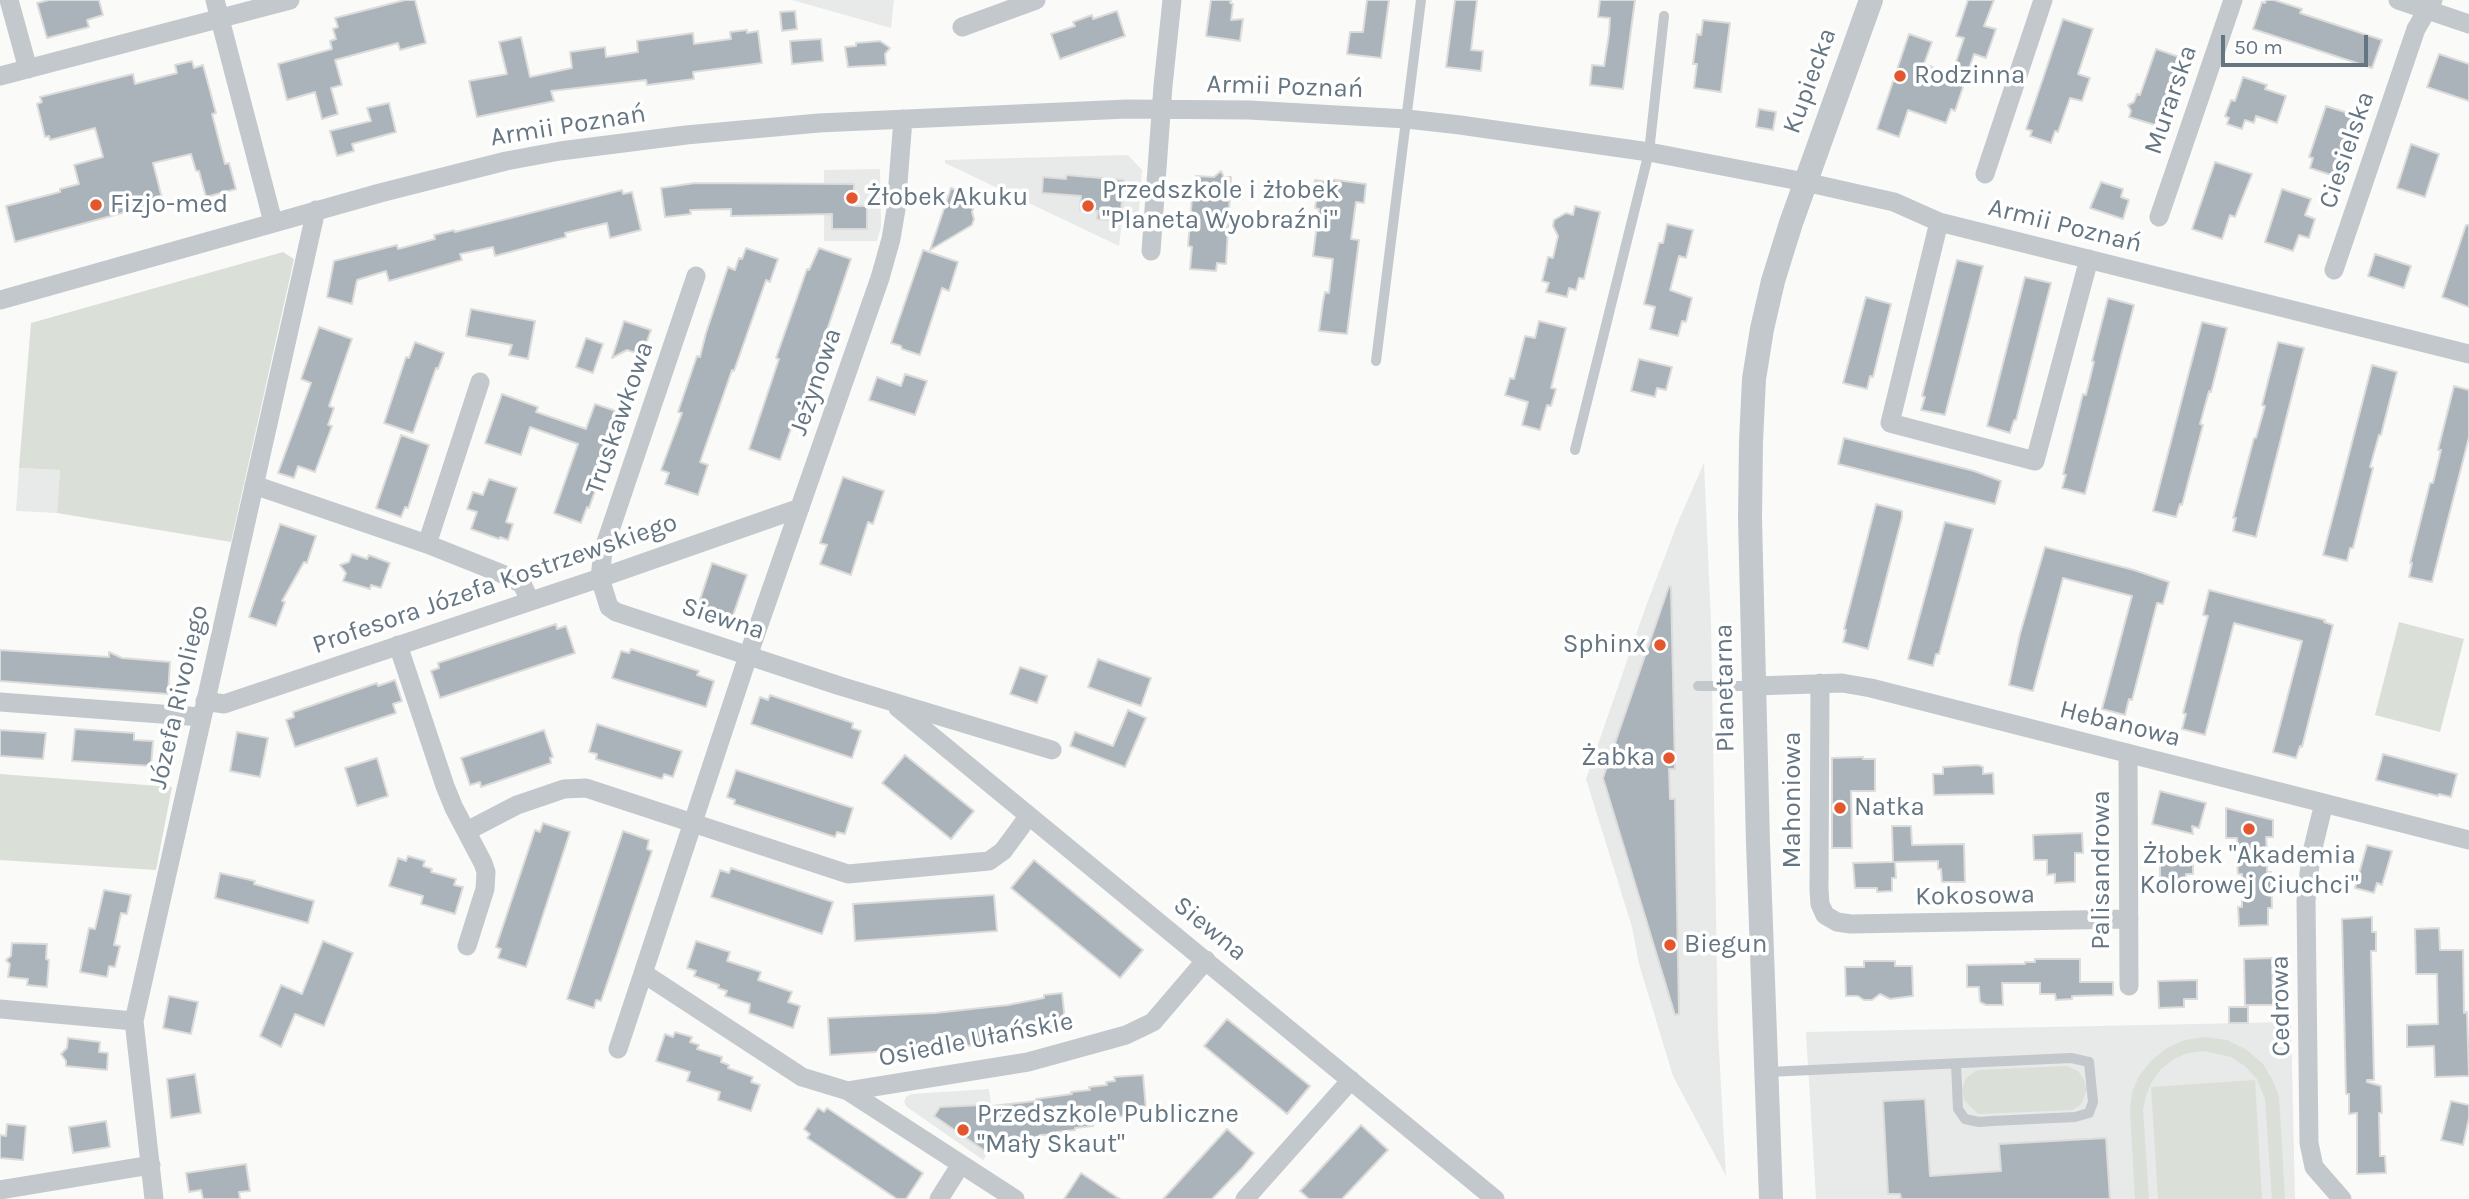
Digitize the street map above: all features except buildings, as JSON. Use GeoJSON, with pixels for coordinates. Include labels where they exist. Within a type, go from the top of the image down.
{"type":"FeatureCollection","features":[{"type":"Feature","properties":{"kind":"street"},"geometry":{"type":"LineString","coordinates":[[9,0],[28,69]]}},
{"type":"Feature","properties":{"kind":"street"},"geometry":{"type":"LineString","coordinates":[[215,0],[273,222]]}},
{"type":"Feature","properties":{"kind":"street"},"geometry":{"type":"LineString","coordinates":[[0,76],[290,0]]}},
{"type":"Feature","properties":{"kind":"street"},"geometry":{"type":"LineString","coordinates":[[962,27],[1036,0]]}},
{"type":"Feature","properties":{"kind":"street"},"geometry":{"type":"LineString","coordinates":[[1151,251],[1172,0]]}},
{"type":"Feature","properties":{"kind":"street","name":"Kupiecka"},"geometry":{"type":"LineString","coordinates":[[1805,182],[1871,0]]}},
{"type":"Feature","properties":{"kind":"street"},"geometry":{"type":"LineString","coordinates":[[1985,174],[2043,0]]}},
{"type":"Feature","properties":{"kind":"street","name":"Murarska"},"geometry":{"type":"LineString","coordinates":[[2159,218],[2233,0]]}},
{"type":"Feature","properties":{"kind":"street"},"geometry":{"type":"LineString","coordinates":[[2398,0],[2430,5],[2469,24]]}},
{"type":"Feature","properties":{"kind":"street","name":"Ciesielska"},"geometry":{"type":"LineString","coordinates":[[2334,270],[2416,29],[2430,5]]}},
{"type":"Feature","properties":{"kind":"street","name":"Armii Poznań"},"geometry":{"type":"LineString","coordinates":[[0,300],[316,210],[466,171],[560,151],[819,123],[1161,109],[1272,111],[1407,119],[1649,152],[1805,182],[1894,202],[1939,222],[2469,354]]}},
{"type":"Feature","properties":{"kind":"street","name":"Jeżynowa"},"geometry":{"type":"LineString","coordinates":[[618,1049],[748,656],[876,290],[891,239],[896,209],[903,119]]}},
{"type":"Feature","properties":{"kind":"street","name":"Planetarna"},"geometry":{"type":"LineString","coordinates":[[1771,1199],[1765,1072],[1750,484],[1755,379],[1762,329],[1773,281],[1805,182]]}},
{"type":"Feature","properties":{"kind":"street","name":"Józefa Rivoliego"},"geometry":{"type":"LineString","coordinates":[[154,1199],[134,1021],[316,210]]}},
{"type":"Feature","properties":{"kind":"street"},"geometry":{"type":"LineString","coordinates":[[1939,222],[1890,423],[2035,461],[2089,259]]}},
{"type":"Feature","properties":{"kind":"street","name":"Truskawkowa"},"geometry":{"type":"LineString","coordinates":[[600,578],[603,551],[696,276]]}},
{"type":"Feature","properties":{"kind":"street"},"geometry":{"type":"LineString","coordinates":[[427,544],[480,382]]}},
{"type":"Feature","properties":{"kind":"street"},"geometry":{"type":"LineString","coordinates":[[254,485],[427,544],[517,580],[525,588],[530,601]]}},
{"type":"Feature","properties":{"kind":"street","name":"Profesora Józefa Kostrzewskiego"},"geometry":{"type":"LineString","coordinates":[[0,702],[203,709],[224,704],[800,508]]}},
{"type":"Feature","properties":{"kind":"street","name":"Siewna"},"geometry":{"type":"LineString","coordinates":[[600,578],[606,601],[616,612],[890,702],[1052,750]]}},
{"type":"Feature","properties":{"kind":"street"},"geometry":{"type":"LineString","coordinates":[[398,645],[445,786],[483,863],[487,880],[467,946]]}},
{"type":"Feature","properties":{"kind":"street","name":"Mahoniowa"},"geometry":{"type":"LineString","coordinates":[[1820,683],[1819,889],[1820,904],[1825,915]]}},
{"type":"Feature","properties":{"kind":"street","name":"Hebanowa"},"geometry":{"type":"LineString","coordinates":[[1756,687],[1842,683],[1871,688],[2469,840]]}},
{"type":"Feature","properties":{"kind":"street","name":"Siewna"},"geometry":{"type":"LineString","coordinates":[[890,702],[1495,1199]]}},
{"type":"Feature","properties":{"kind":"street","name":"Palisandrowa"},"geometry":{"type":"LineString","coordinates":[[2128,753],[2129,986]]}},
{"type":"Feature","properties":{"kind":"street"},"geometry":{"type":"LineString","coordinates":[[467,831],[517,805],[576,787],[593,790],[848,874],[989,861],[1003,851],[1028,817]]}},
{"type":"Feature","properties":{"kind":"street","name":"Cedrowa"},"geometry":{"type":"LineString","coordinates":[[2324,803],[2311,856],[2306,901],[2309,1143],[2314,1167],[2342,1199]]}},
{"type":"Feature","properties":{"kind":"street","name":"Kokosowa"},"geometry":{"type":"LineString","coordinates":[[1825,915],[1837,922],[1851,924],[2129,919]]}},
{"type":"Feature","properties":{"kind":"street","name":"Osiedle Ułańskie"},"geometry":{"type":"LineString","coordinates":[[848,1091],[1028,1062],[1126,1035],[1153,1022],[1206,960]]}},
{"type":"Feature","properties":{"kind":"street","name":"Osiedle Ułańskie"},"geometry":{"type":"LineString","coordinates":[[643,974],[802,1077],[848,1091],[1015,1199]]}},
{"type":"Feature","properties":{"kind":"street"},"geometry":{"type":"LineString","coordinates":[[0,1009],[134,1021]]}},
{"type":"Feature","properties":{"kind":"street"},"geometry":{"type":"LineString","coordinates":[[1257,1195],[1351,1080]]}},
{"type":"Feature","properties":{"kind":"street"},"geometry":{"type":"LineString","coordinates":[[939,1199],[961,1164]]}},
{"type":"Feature","properties":{"kind":"street"},"geometry":{"type":"LineString","coordinates":[[0,1190],[151,1165]]}},
{"type":"Feature","properties":{"kind":"lane"},"geometry":{"type":"LineString","coordinates":[[1376,361],[1421,0]]}},
{"type":"Feature","properties":{"kind":"lane"},"geometry":{"type":"LineString","coordinates":[[1575,450],[1649,152],[1664,16]]}},
{"type":"Feature","properties":{"kind":"lane"},"geometry":{"type":"LineString","coordinates":[[1698,686],[1756,687]]}},
{"type":"Feature","properties":{"kind":"lane"},"geometry":{"type":"LineString","coordinates":[[1765,1072],[2071,1058],[2089,1062],[2093,1102],[2089,1113],[2075,1117],[1979,1122],[1965,1119],[1958,1109],[1956,1064]]}},
{"type":"Feature","properties":{"kind":"shaded area"},"geometry":{"type":"Polygon","coordinates":[[[792,0],[894,0],[891,28],[792,0]]]}},
{"type":"Feature","properties":{"kind":"shaded area","name":"Przedszkole i żłobek \"Planeta Wyobraźni\""},"geometry":{"type":"Polygon","coordinates":[[[1128,155],[1142,170],[1138,223],[1122,222],[1119,246],[945,163],[945,160],[1128,155]]]}},
{"type":"Feature","properties":{"kind":"shaded area","name":"Żłobek Akuku"},"geometry":{"type":"Polygon","coordinates":[[[880,169],[881,227],[877,241],[824,241],[824,170],[880,169]]]}},
{"type":"Feature","properties":{"kind":"shaded area"},"geometry":{"type":"Polygon","coordinates":[[[283,252],[294,259],[231,542],[57,513],[60,470],[19,468],[31,323],[283,252]]]}},
{"type":"Feature","properties":{"kind":"shaded area"},"geometry":{"type":"Polygon","coordinates":[[[1704,463],[1711,622],[1718,1033],[1726,1176],[1673,1076],[1639,964],[1632,927],[1586,779],[1646,606],[1704,463]]]}},
{"type":"Feature","properties":{"kind":"shaded area"},"geometry":{"type":"Polygon","coordinates":[[[19,468],[60,470],[57,513],[16,511],[19,468]]]}},
{"type":"Feature","properties":{"kind":"shaded area"},"geometry":{"type":"Polygon","coordinates":[[[2399,622],[2464,639],[2440,732],[2375,715],[2399,622]]]}},
{"type":"Feature","properties":{"kind":"shaded area"},"geometry":{"type":"Polygon","coordinates":[[[0,774],[172,787],[156,870],[0,860],[0,774]]]}},
{"type":"Feature","properties":{"kind":"shaded area"},"geometry":{"type":"Polygon","coordinates":[[[2291,1022],[2295,1199],[1816,1199],[1806,1032],[2291,1022]]]}},
{"type":"Feature","properties":{"kind":"shaded area"},"geometry":{"type":"Polygon","coordinates":[[[2205,1037],[2227,1040],[2247,1050],[2263,1064],[2273,1081],[2279,1096],[2285,1199],[2272,1199],[2265,1099],[2257,1079],[2231,1057],[2205,1051],[2188,1053],[2174,1059],[2161,1069],[2151,1083],[2143,1110],[2149,1199],[2135,1199],[2130,1110],[2132,1092],[2139,1076],[2152,1060],[2167,1048],[2185,1040],[2205,1037]]]}},
{"type":"Feature","properties":{"kind":"shaded area"},"geometry":{"type":"Polygon","coordinates":[[[2067,1066],[2078,1071],[2087,1090],[2081,1104],[2073,1110],[1978,1114],[1964,1100],[1962,1089],[1966,1078],[1977,1070],[2067,1066]]]}},
{"type":"Feature","properties":{"kind":"shaded area"},"geometry":{"type":"Polygon","coordinates":[[[2255,1080],[2262,1199],[2158,1199],[2151,1087],[2255,1080]]]}},
{"type":"Feature","properties":{"kind":"shaded area","name":"Przedszkole Publiczne \"Mały Skaut\""},"geometry":{"type":"Polygon","coordinates":[[[989,1089],[991,1104],[983,1105],[988,1153],[983,1160],[907,1107],[904,1102],[911,1094],[989,1089]]]}},
{"type":"Feature","properties":{"kind":"place","name":"Rodzinna"},"geometry":{"type":"Point","coordinates":[1900,76]}},
{"type":"Feature","properties":{"kind":"place","name":"Żłobek Akuku"},"geometry":{"type":"Point","coordinates":[852,198]}},
{"type":"Feature","properties":{"kind":"place","name":"Fizjo-med"},"geometry":{"type":"Point","coordinates":[96,205]}},
{"type":"Feature","properties":{"kind":"place","name":"Przedszkole i żłobek \"Planeta Wyobraźni\""},"geometry":{"type":"Point","coordinates":[1088,206]}},
{"type":"Feature","properties":{"kind":"place","name":"Sphinx"},"geometry":{"type":"Point","coordinates":[1660,645]}},
{"type":"Feature","properties":{"kind":"place","name":"Żabka"},"geometry":{"type":"Point","coordinates":[1669,758]}},
{"type":"Feature","properties":{"kind":"place","name":"Natka"},"geometry":{"type":"Point","coordinates":[1840,808]}},
{"type":"Feature","properties":{"kind":"place","name":"Żłobek \"Akademia Kolorowej Ciuchci\""},"geometry":{"type":"Point","coordinates":[2249,829]}},
{"type":"Feature","properties":{"kind":"place","name":"Biegun"},"geometry":{"type":"Point","coordinates":[1670,945]}},
{"type":"Feature","properties":{"kind":"place","name":"Przedszkole Publiczne \"Mały Skaut\""},"geometry":{"type":"Point","coordinates":[963,1130]}}]}
